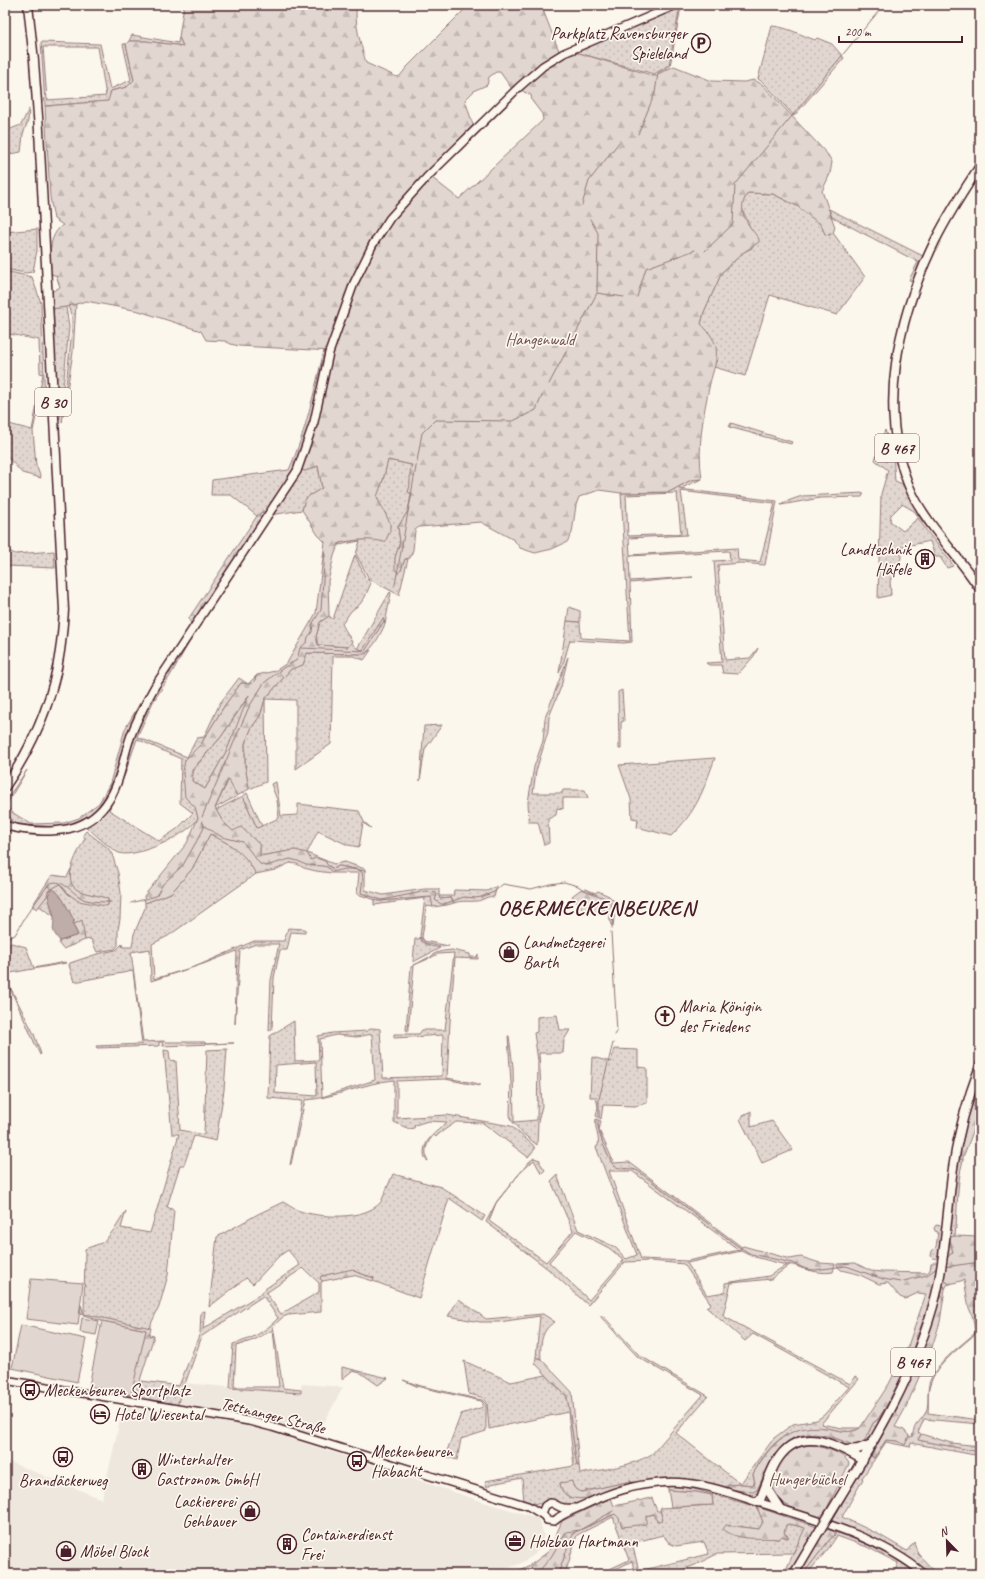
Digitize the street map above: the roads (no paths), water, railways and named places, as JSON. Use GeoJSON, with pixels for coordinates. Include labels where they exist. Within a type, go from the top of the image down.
{"type":"FeatureCollection","features":[{"type":"Feature","properties":{"kind":"main road","name":"B 30"},"geometry":{"type":"LineString","coordinates":[[5,787],[15,773],[37,734],[52,690],[60,651],[64,610],[37,105],[28,5]]}},
{"type":"Feature","properties":{"kind":"main road","name":"B 467"},"geometry":{"type":"LineString","coordinates":[[980,166],[938,235],[913,293],[901,338],[894,386],[894,429],[902,465],[917,501],[980,590]]}},
{"type":"Feature","properties":{"kind":"main road","name":"B 467"},"geometry":{"type":"LineString","coordinates":[[794,1574],[872,1444],[890,1411],[917,1354],[932,1310],[940,1274],[957,1143],[966,1106],[980,1066]]}},
{"type":"Feature","properties":{"kind":"main road"},"geometry":{"type":"LineString","coordinates":[[759,1502],[773,1467],[780,1456],[795,1444],[809,1440],[819,1440],[835,1444],[863,1460]]}},
{"type":"Feature","properties":{"kind":"main road"},"geometry":{"type":"LineString","coordinates":[[846,1450],[858,1449],[872,1444]]}},
{"type":"Feature","properties":{"kind":"main road"},"geometry":{"type":"LineString","coordinates":[[766,1487],[780,1509]]}},
{"type":"Feature","properties":{"kind":"street"},"geometry":{"type":"LineString","coordinates":[[5,824],[18,828],[43,831],[68,829],[82,824],[94,817],[106,804],[114,791],[119,778],[128,742],[137,718],[155,686],[297,471],[314,422],[329,352],[354,283],[373,244],[390,218],[427,177],[518,88],[543,66],[564,53],[676,5]]}},
{"type":"Feature","properties":{"kind":"street","name":"Tettnanger Straße"},"geometry":{"type":"LineString","coordinates":[[5,1380],[249,1421],[528,1506],[543,1515]]}},
{"type":"Feature","properties":{"kind":"street"},"geometry":{"type":"LineString","coordinates":[[577,1508],[560,1507],[552,1503],[544,1506],[543,1515],[546,1520],[557,1520],[560,1516],[618,1491],[648,1484],[686,1482],[704,1485],[849,1532],[882,1546],[906,1560],[924,1574]]}},
{"type":"Feature","properties":{"kind":"street","name":"Tettnanger Straße"},"geometry":{"type":"LineString","coordinates":[[528,1506],[544,1506]]}},
{"type":"Feature","properties":{"kind":"street"},"geometry":{"type":"LineString","coordinates":[[560,1507],[560,1516]]}},
{"type":"Feature","properties":{"kind":"waterway"},"geometry":{"type":"LineString","coordinates":[[638,134],[655,93],[658,73],[670,66],[681,7]]}},
{"type":"Feature","properties":{"kind":"waterway"},"geometry":{"type":"LineString","coordinates":[[705,251],[733,224],[735,185],[878,12]]}},
{"type":"Feature","properties":{"kind":"waterway"},"geometry":{"type":"LineString","coordinates":[[582,205],[589,181],[620,141]]}},
{"type":"Feature","properties":{"kind":"waterway"},"geometry":{"type":"LineString","coordinates":[[590,219],[598,233],[597,292]]}},
{"type":"Feature","properties":{"kind":"waterway"},"geometry":{"type":"LineString","coordinates":[[637,297],[646,268],[695,250]]}},
{"type":"Feature","properties":{"kind":"waterway"},"geometry":{"type":"LineString","coordinates":[[549,384],[597,293],[624,297]]}},
{"type":"Feature","properties":{"kind":"waterway"},"geometry":{"type":"LineString","coordinates":[[395,585],[422,433],[435,420],[513,421],[536,410],[542,396]]}},
{"type":"Feature","properties":{"kind":"waterway"},"geometry":{"type":"LineString","coordinates":[[202,817],[249,707],[264,683],[283,668],[297,660],[300,648],[307,642],[308,637],[312,632],[313,623],[321,610],[325,550]]}},
{"type":"Feature","properties":{"kind":"waterway"},"geometry":{"type":"LineString","coordinates":[[301,648],[365,651],[384,621]]}},
{"type":"Feature","properties":{"kind":"waterway"},"geometry":{"type":"LineString","coordinates":[[131,903],[156,896],[163,884],[183,865],[203,830],[204,826],[202,821]]}},
{"type":"Feature","properties":{"kind":"waterway"},"geometry":{"type":"LineString","coordinates":[[204,826],[222,837],[243,842],[260,864],[266,866],[290,859],[306,865],[327,867],[332,872],[347,869],[359,870],[362,872],[363,878],[361,893],[382,900],[427,891],[431,893],[435,892],[437,894],[435,900],[441,904],[444,904],[464,897],[481,897],[494,892],[503,884],[531,889],[564,882],[578,886],[584,890],[610,900],[613,912],[612,928]]}},
{"type":"Feature","properties":{"kind":"waterway"},"geometry":{"type":"LineString","coordinates":[[5,936],[10,937],[15,935],[27,914],[49,884],[54,882],[63,884],[81,898],[86,900],[95,902],[111,902]]}},
{"type":"Feature","properties":{"kind":"waterway"},"geometry":{"type":"LineString","coordinates":[[48,886],[51,890]]}},
{"type":"Feature","properties":{"kind":"waterway"},"geometry":{"type":"LineString","coordinates":[[611,932],[617,1032],[615,1035]]}},
{"type":"Feature","properties":{"kind":"waterway"},"geometry":{"type":"LineString","coordinates":[[599,1117],[599,1099],[613,1043]]}},
{"type":"Feature","properties":{"kind":"waterway"},"geometry":{"type":"LineString","coordinates":[[598,1121],[603,1144],[614,1166],[638,1171],[739,1247],[751,1254],[792,1263],[806,1269],[814,1270],[846,1266],[883,1279],[900,1282],[927,1275],[937,1268]]}},
{"type":"Feature","properties":{"kind":"waterway"},"geometry":{"type":"LineString","coordinates":[[944,1267],[973,1263],[980,1267]]}},
{"type":"Feature","properties":{"kind":"waterway"},"geometry":{"type":"LineString","coordinates":[[540,1570],[551,1557],[566,1532],[580,1530],[613,1511]]}},
{"type":"Feature","properties":{"kind":"place","name":"Parkplatz Ravensburger Spieleland"},"geometry":{"type":"Point","coordinates":[701,43]}},
{"type":"Feature","properties":{"kind":"place","name":"Landtechnik Häfele"},"geometry":{"type":"Point","coordinates":[925,559]}},
{"type":"Feature","properties":{"kind":"place","name":"Landmetzgerei Barth"},"geometry":{"type":"Point","coordinates":[509,952]}},
{"type":"Feature","properties":{"kind":"place","name":"Maria Königin des Friedens"},"geometry":{"type":"Point","coordinates":[665,1016]}},
{"type":"Feature","properties":{"kind":"place","name":"Meckenbeuren Sportplatz"},"geometry":{"type":"Point","coordinates":[30,1390]}},
{"type":"Feature","properties":{"kind":"place","name":"Hotel Wiesental"},"geometry":{"type":"Point","coordinates":[100,1414]}},
{"type":"Feature","properties":{"kind":"place","name":"Brandäckerweg"},"geometry":{"type":"Point","coordinates":[63,1457]}},
{"type":"Feature","properties":{"kind":"place","name":"Meckenbeuren Habacht"},"geometry":{"type":"Point","coordinates":[357,1461]}},
{"type":"Feature","properties":{"kind":"place","name":"Winterhalter Gastronom GmbH"},"geometry":{"type":"Point","coordinates":[142,1469]}},
{"type":"Feature","properties":{"kind":"place","name":"Lackiererei Gehbauer"},"geometry":{"type":"Point","coordinates":[250,1511]}},
{"type":"Feature","properties":{"kind":"place","name":"Holzbau Hartmann"},"geometry":{"type":"Point","coordinates":[515,1541]}},
{"type":"Feature","properties":{"kind":"place","name":"Containerdienst Frei"},"geometry":{"type":"Point","coordinates":[287,1544]}},
{"type":"Feature","properties":{"kind":"place","name":"Möbel Block"},"geometry":{"type":"Point","coordinates":[66,1551]}},
{"type":"Feature","properties":{"kind":"district","name":"OBERMECKENBEUREN"},"geometry":{"type":"Point","coordinates":[597,908]}},
{"type":"Feature","properties":{"kind":"park label","name":"Hangenwald"},"geometry":{"type":"Point","coordinates":[540,339]}},
{"type":"Feature","properties":{"kind":"park label","name":"Hungerbüchel"},"geometry":{"type":"Point","coordinates":[807,1479]}}]}
